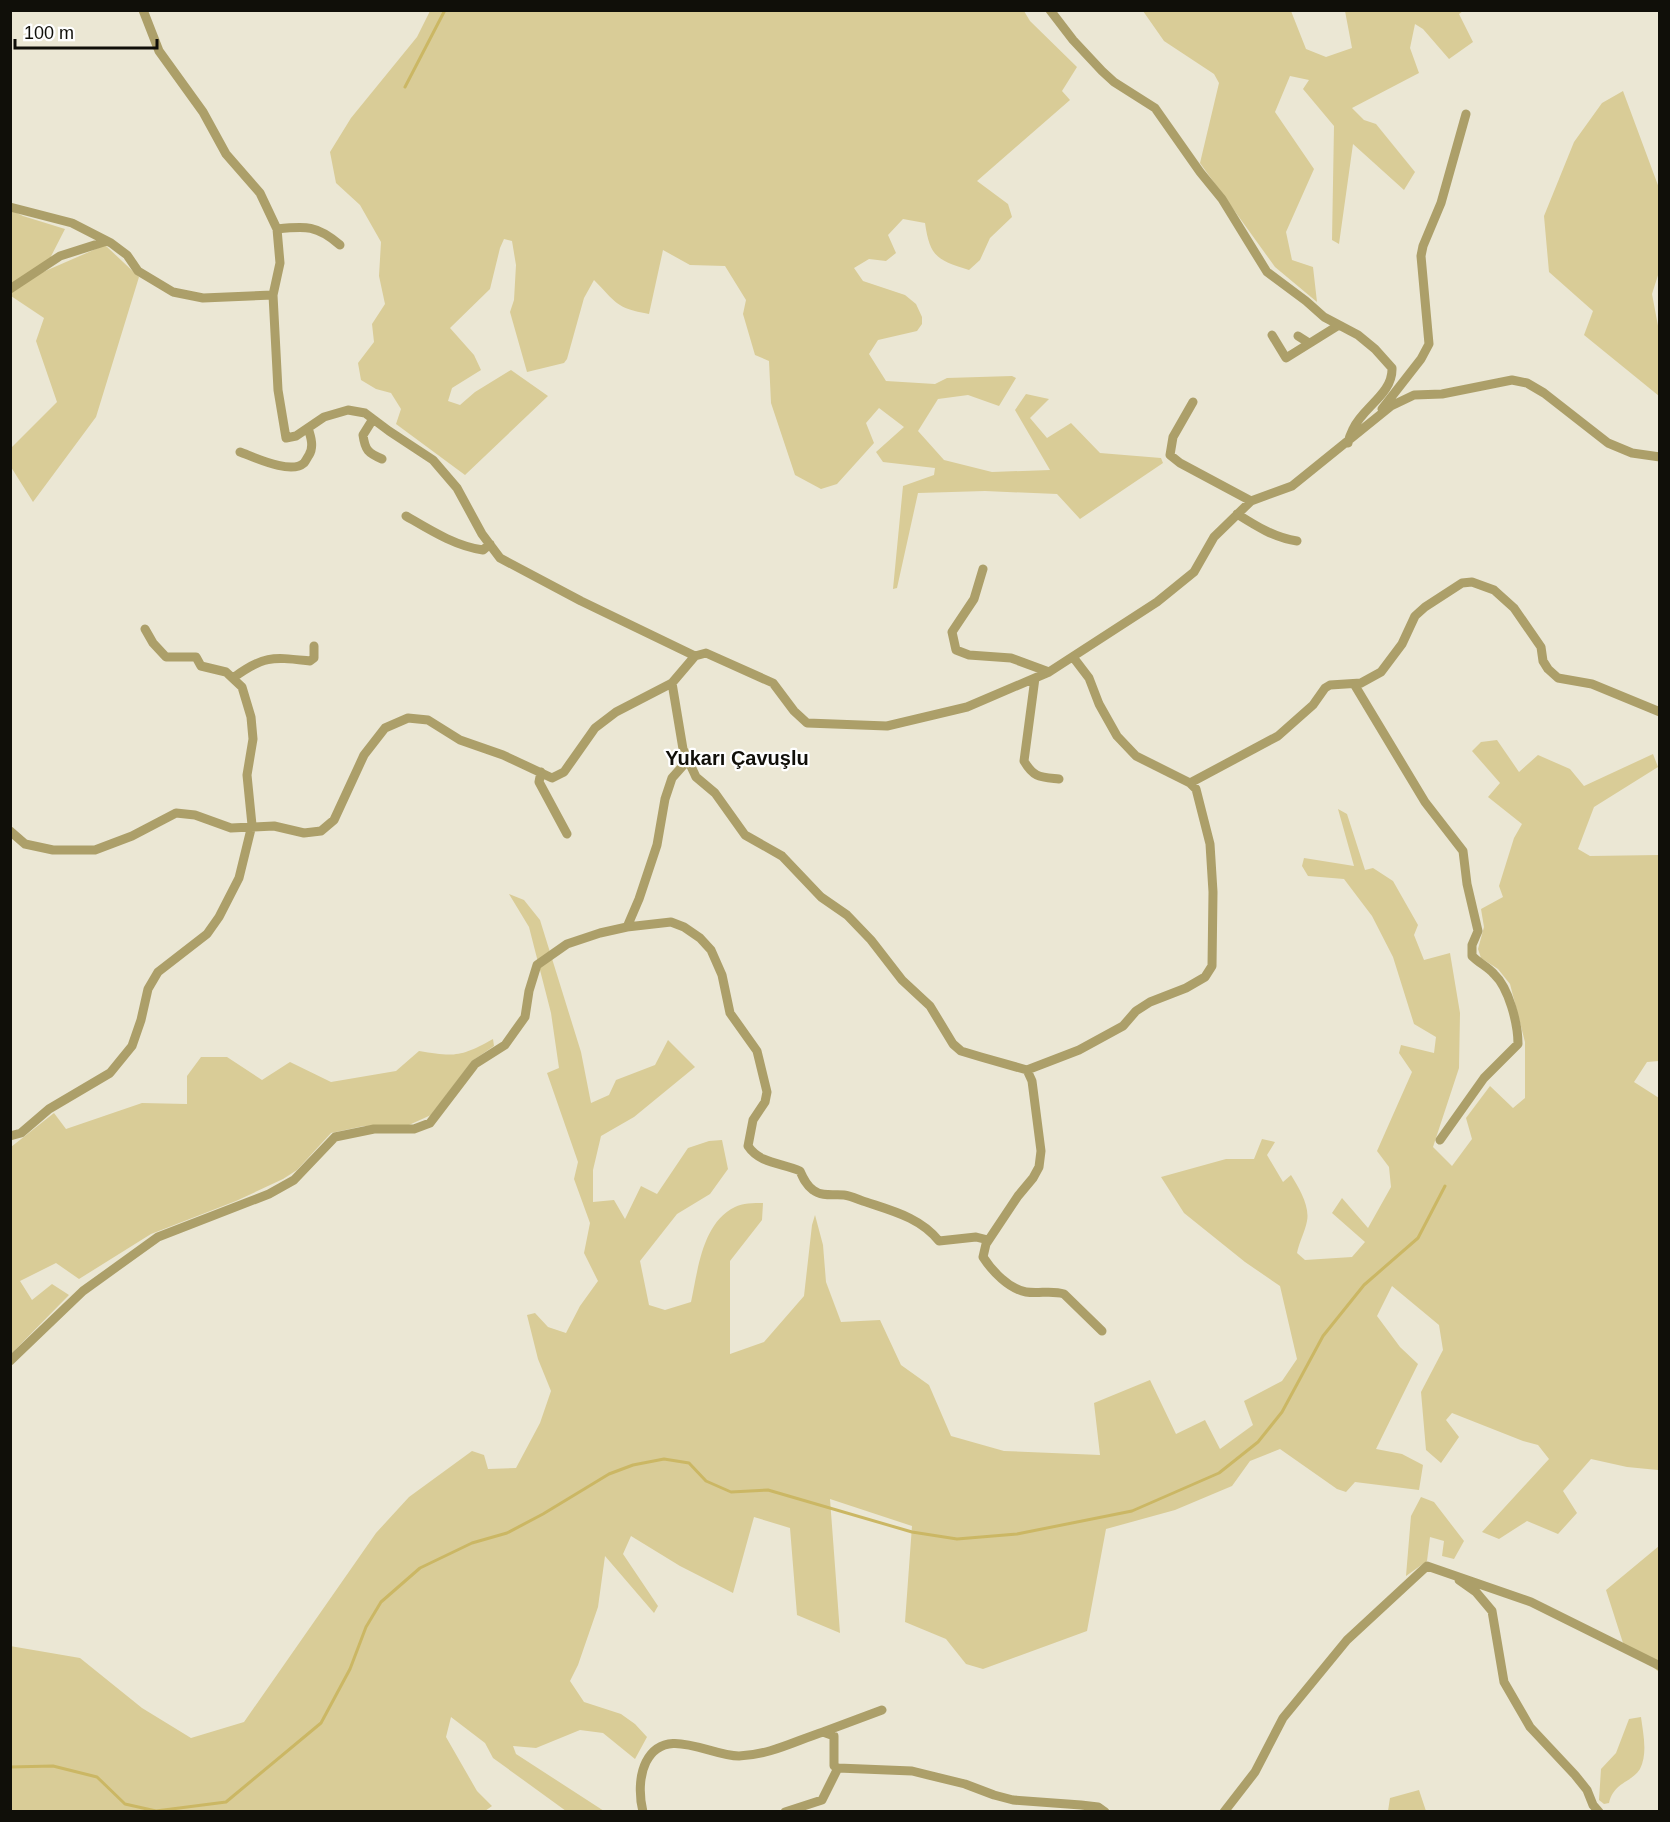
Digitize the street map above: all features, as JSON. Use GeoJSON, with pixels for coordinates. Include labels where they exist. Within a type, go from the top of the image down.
{"type":"FeatureCollection","features":[{"type":"Feature","properties":{"kind":"street"},"geometry":{"type":"LineString","coordinates":[[143,10],[159,51],[203,112],[226,154],[260,193],[277,229],[280,263],[273,295],[283,428],[286,438],[296,436],[324,417],[348,410],[365,413],[433,460],[457,489],[482,534],[500,558],[581,601],[694,656]]}},
{"type":"Feature","properties":{"kind":"street"},"geometry":{"type":"LineString","coordinates":[[1050,10],[1073,40],[1102,71],[1114,82],[1155,108],[1221,199],[1267,272],[1324,317],[1358,335],[1392,368],[1387,387],[1353,427],[1348,442]]}},
{"type":"Feature","properties":{"kind":"street"},"geometry":{"type":"LineString","coordinates":[[1369,425],[1421,359],[1429,344],[1421,256],[1441,203],[1466,114]]}},
{"type":"Feature","properties":{"kind":"street"},"geometry":{"type":"LineString","coordinates":[[10,207],[72,223],[107,241],[127,255],[138,271],[173,292],[203,298],[273,295]]}},
{"type":"Feature","properties":{"kind":"street"},"geometry":{"type":"LineString","coordinates":[[277,229],[308,226],[328,235],[340,245]]}},
{"type":"Feature","properties":{"kind":"street"},"geometry":{"type":"LineString","coordinates":[[10,289],[60,256],[107,241]]}},
{"type":"Feature","properties":{"kind":"street"},"geometry":{"type":"LineString","coordinates":[[1272,334],[1286,358],[1339,325]]}},
{"type":"Feature","properties":{"kind":"street"},"geometry":{"type":"LineString","coordinates":[[1298,336],[1309,343]]}},
{"type":"Feature","properties":{"kind":"street"},"geometry":{"type":"LineString","coordinates":[[10,831],[25,844],[53,850],[95,850],[132,836],[176,813],[195,815],[231,828],[252,825],[274,826],[304,833],[321,831],[334,820],[364,755],[385,728],[408,718],[428,720],[460,740],[503,755],[552,778],[564,772],[595,728],[616,712],[672,682],[694,656],[706,653],[773,682],[794,711],[807,723],[888,726],[967,707],[1049,672],[1156,602],[1194,572],[1214,537],[1251,501],[1292,486],[1391,406],[1414,396],[1442,394],[1512,380],[1527,383],[1544,393],[1608,443],[1632,453],[1659,457]]}},
{"type":"Feature","properties":{"kind":"street"},"geometry":{"type":"LineString","coordinates":[[1193,402],[1173,437],[1170,455],[1180,463],[1251,501]]}},
{"type":"Feature","properties":{"kind":"street"},"geometry":{"type":"LineString","coordinates":[[373,419],[363,435],[365,448],[369,454],[382,459]]}},
{"type":"Feature","properties":{"kind":"street"},"geometry":{"type":"LineString","coordinates":[[240,452],[273,464],[296,467],[304,463],[311,451],[311,437],[308,428]]}},
{"type":"Feature","properties":{"kind":"street"},"geometry":{"type":"LineString","coordinates":[[1237,514],[1276,535],[1297,541]]}},
{"type":"Feature","properties":{"kind":"street"},"geometry":{"type":"LineString","coordinates":[[406,516],[443,537],[471,548],[483,550],[490,544]]}},
{"type":"Feature","properties":{"kind":"street"},"geometry":{"type":"LineString","coordinates":[[983,569],[974,599],[952,632],[956,650],[969,655],[1011,658],[1049,672]]}},
{"type":"Feature","properties":{"kind":"street"},"geometry":{"type":"LineString","coordinates":[[1190,783],[1278,736],[1313,705],[1325,688],[1330,685],[1362,683],[1381,672],[1402,645],[1415,616],[1462,583],[1472,582],[1494,590],[1514,608],[1541,647],[1543,661],[1548,669],[1558,678],[1592,684],[1659,712]]}},
{"type":"Feature","properties":{"kind":"street"},"geometry":{"type":"LineString","coordinates":[[10,1136],[21,1133],[49,1109],[110,1073],[132,1046],[148,989],[158,972],[207,934],[219,917],[239,878],[252,825],[247,775],[253,739],[251,717],[242,687],[226,672],[201,666],[196,657],[166,657],[153,643],[145,629]]}},
{"type":"Feature","properties":{"kind":"street"},"geometry":{"type":"LineString","coordinates":[[233,678],[249,665],[264,659],[310,661],[314,658],[314,646]]}},
{"type":"Feature","properties":{"kind":"street"},"geometry":{"type":"LineString","coordinates":[[672,682],[683,749],[696,777],[715,793],[745,835],[782,856],[821,897],[847,915],[902,980],[930,1006],[953,1044],[981,1058],[1027,1070],[1079,1050],[1123,1026],[1137,1011],[1150,1002],[1186,988],[1205,977],[1212,966],[1214,892],[1210,844],[1196,789],[1190,783],[1136,756],[1117,736],[1099,704],[1089,678],[1073,657]]}},
{"type":"Feature","properties":{"kind":"street"},"geometry":{"type":"LineString","coordinates":[[1035,678],[1024,761],[1030,772],[1039,777],[1059,779]]}},
{"type":"Feature","properties":{"kind":"street"},"geometry":{"type":"LineString","coordinates":[[1354,684],[1425,802],[1463,851],[1467,884],[1478,931],[1472,945],[1473,956],[1496,975],[1507,996],[1518,1031],[1518,1044],[1484,1078],[1440,1140]]}},
{"type":"Feature","properties":{"kind":"street"},"geometry":{"type":"LineString","coordinates":[[627,927],[657,845],[665,799],[672,778],[688,759]]}},
{"type":"Feature","properties":{"kind":"street"},"geometry":{"type":"LineString","coordinates":[[541,772],[539,782],[567,834]]}},
{"type":"Feature","properties":{"kind":"street"},"geometry":{"type":"LineString","coordinates":[[10,1361],[82,1291],[158,1237],[269,1194],[294,1180],[335,1137],[374,1130],[414,1129],[430,1123],[475,1064],[505,1045],[525,1017],[529,991],[537,965],[567,944],[627,927],[671,922],[684,927],[700,938],[711,950],[722,975],[730,1013],[757,1051],[767,1092],[765,1102],[758,1109],[753,1120],[748,1146],[753,1154],[767,1161],[800,1171],[807,1184],[815,1192],[831,1196],[844,1195],[904,1215],[922,1224],[939,1241],[976,1237],[988,1240]]}},
{"type":"Feature","properties":{"kind":"street"},"geometry":{"type":"LineString","coordinates":[[1027,1070],[1034,1093],[1041,1151],[1039,1167],[1034,1178],[1018,1196],[988,1240],[983,1257],[1005,1282],[1024,1292],[1064,1294],[1102,1331]]}},
{"type":"Feature","properties":{"kind":"street"},"geometry":{"type":"LineString","coordinates":[[1224,1812],[1255,1772],[1283,1718],[1347,1640],[1427,1566],[1531,1602],[1659,1666]]}},
{"type":"Feature","properties":{"kind":"street"},"geometry":{"type":"LineString","coordinates":[[1451,1574],[1476,1592],[1492,1611],[1504,1682],[1530,1726],[1575,1775],[1587,1790],[1599,1812]]}},
{"type":"Feature","properties":{"kind":"street"},"geometry":{"type":"LineString","coordinates":[[643,1812],[641,1772],[648,1758],[657,1748],[671,1743],[686,1743],[737,1756],[779,1750],[882,1710]]}},
{"type":"Feature","properties":{"kind":"street"},"geometry":{"type":"LineString","coordinates":[[823,1732],[834,1736],[834,1766],[838,1768],[912,1771],[1013,1800],[1098,1807],[1105,1812]]}},
{"type":"Feature","properties":{"kind":"street"},"geometry":{"type":"LineString","coordinates":[[785,1812],[822,1800],[838,1768]]}},
{"type":"Feature","properties":{"kind":"shaded area"},"geometry":{"type":"Polygon","coordinates":[[[430,11],[1024,11],[1030,21],[1077,67],[1062,91],[1070,100],[977,181],[1008,204],[1012,217],[990,238],[980,260],[969,270],[937,256],[929,243],[925,223],[903,219],[888,235],[896,253],[886,261],[869,259],[854,268],[863,281],[905,295],[916,304],[922,317],[922,324],[917,331],[878,340],[869,354],[886,381],[935,384],[947,378],[1012,376],[1016,378],[999,406],[968,395],[938,399],[918,431],[944,460],[992,472],[1050,470],[1015,410],[1026,394],[1049,399],[1030,418],[1047,438],[1071,423],[1100,453],[1161,458],[1163,463],[1080,519],[1057,494],[985,491],[918,493],[897,588],[893,589],[903,486],[934,475],[935,468],[883,462],[876,452],[904,427],[879,408],[866,423],[874,443],[837,484],[821,489],[795,475],[771,403],[769,361],[755,355],[743,314],[746,300],[725,266],[690,265],[663,250],[649,314],[617,303],[594,280],[584,298],[567,359],[564,363],[527,372],[510,312],[514,300],[516,265],[512,241],[504,239],[490,289],[450,328],[474,355],[481,370],[452,388],[448,401],[460,405],[475,392],[511,370],[548,396],[465,475],[396,424],[401,409],[391,393],[376,389],[361,380],[358,363],[374,342],[372,324],[385,304],[379,276],[381,242],[360,205],[336,183],[330,152],[351,118],[417,37],[430,11]]]}},
{"type":"Feature","properties":{"kind":"shaded area"},"geometry":{"type":"Polygon","coordinates":[[[1143,11],[1291,11],[1306,49],[1326,57],[1352,48],[1345,11],[1463,11],[1459,14],[1473,42],[1449,59],[1423,29],[1415,24],[1410,48],[1419,73],[1352,108],[1364,120],[1376,124],[1415,172],[1404,190],[1353,144],[1339,244],[1332,240],[1334,126],[1303,89],[1309,80],[1290,76],[1275,112],[1314,169],[1286,232],[1292,260],[1313,267],[1317,302],[1275,267],[1200,163],[1219,83],[1214,74],[1164,41],[1143,11]]]}},
{"type":"Feature","properties":{"kind":"shaded area"},"geometry":{"type":"Polygon","coordinates":[[[1623,91],[1659,188],[1659,272],[1652,294],[1659,331],[1659,396],[1584,335],[1593,311],[1549,272],[1544,216],[1574,142],[1602,103],[1623,91]]]}},
{"type":"Feature","properties":{"kind":"shaded area"},"geometry":{"type":"Polygon","coordinates":[[[11,210],[65,229],[43,272],[105,245],[139,277],[96,417],[33,502],[11,467],[11,448],[57,402],[36,341],[44,318],[11,296],[11,210]]]}},
{"type":"Feature","properties":{"kind":"shaded area"},"geometry":{"type":"Polygon","coordinates":[[[1497,740],[1519,772],[1538,755],[1570,769],[1584,786],[1653,754],[1658,767],[1594,807],[1578,849],[1590,856],[1659,855],[1659,1061],[1647,1062],[1634,1082],[1659,1098],[1659,1472],[1591,1459],[1563,1491],[1577,1513],[1558,1534],[1527,1521],[1499,1539],[1482,1532],[1549,1459],[1538,1445],[1452,1413],[1446,1420],[1459,1437],[1441,1463],[1426,1450],[1421,1392],[1443,1350],[1439,1325],[1392,1286],[1377,1316],[1400,1347],[1418,1364],[1376,1449],[1402,1454],[1423,1465],[1419,1490],[1355,1482],[1346,1492],[1337,1489],[1280,1449],[1250,1461],[1232,1486],[1175,1510],[1106,1529],[1087,1631],[983,1669],[966,1664],[946,1639],[905,1622],[912,1526],[830,1499],[840,1633],[797,1615],[790,1528],[754,1517],[733,1593],[680,1566],[631,1536],[623,1554],[658,1606],[654,1613],[605,1556],[598,1607],[578,1665],[570,1681],[584,1702],[621,1714],[647,1737],[635,1759],[603,1733],[580,1730],[536,1748],[513,1746],[516,1754],[604,1811],[566,1811],[493,1758],[485,1743],[451,1717],[446,1737],[477,1791],[492,1806],[485,1811],[11,1811],[10,1646],[80,1658],[142,1708],[191,1738],[244,1722],[376,1533],[409,1497],[472,1451],[484,1455],[488,1469],[516,1468],[540,1423],[551,1391],[538,1359],[527,1315],[535,1313],[548,1327],[566,1333],[580,1306],[598,1281],[584,1253],[590,1223],[574,1179],[578,1162],[547,1073],[559,1068],[551,1013],[529,927],[509,894],[524,900],[540,920],[581,1052],[591,1103],[609,1095],[616,1080],[655,1065],[668,1040],[695,1067],[634,1117],[601,1136],[593,1170],[593,1202],[614,1200],[625,1219],[641,1186],[657,1194],[688,1148],[709,1141],[722,1140],[728,1169],[710,1194],[677,1214],[640,1261],[649,1305],[665,1310],[691,1302],[703,1248],[715,1224],[724,1214],[738,1206],[763,1203],[762,1220],[730,1261],[730,1354],[764,1342],[804,1296],[815,1215],[823,1245],[826,1282],[841,1322],[880,1320],[901,1365],[929,1385],[951,1436],[1004,1451],[1100,1455],[1094,1403],[1150,1380],[1176,1434],[1205,1420],[1220,1449],[1253,1425],[1244,1401],[1282,1381],[1297,1359],[1280,1286],[1245,1262],[1184,1213],[1161,1177],[1226,1159],[1254,1159],[1262,1139],[1275,1142],[1267,1155],[1283,1182],[1291,1175],[1307,1209],[1306,1225],[1297,1253],[1305,1260],[1352,1257],[1365,1242],[1332,1213],[1342,1198],[1368,1228],[1391,1187],[1389,1167],[1377,1151],[1412,1072],[1399,1053],[1401,1045],[1434,1053],[1436,1037],[1414,1024],[1393,957],[1372,916],[1344,879],[1308,876],[1302,866],[1304,858],[1354,866],[1338,809],[1347,814],[1365,870],[1373,868],[1393,881],[1418,925],[1414,935],[1424,960],[1450,953],[1460,1013],[1459,1068],[1433,1147],[1452,1166],[1472,1139],[1466,1118],[1490,1086],[1513,1108],[1525,1098],[1525,1042],[1510,984],[1498,969],[1481,958],[1478,949],[1484,927],[1481,909],[1503,897],[1499,886],[1514,838],[1522,824],[1488,797],[1500,783],[1472,751],[1481,742],[1497,740]]]}},
{"type":"Feature","properties":{"kind":"shaded area"},"geometry":{"type":"Polygon","coordinates":[[[493,1039],[494,1046],[472,1061],[431,1115],[409,1125],[364,1126],[331,1133],[297,1170],[283,1179],[236,1201],[151,1234],[79,1279],[56,1263],[20,1281],[32,1300],[52,1284],[69,1295],[11,1354],[11,1147],[54,1113],[66,1129],[142,1103],[187,1104],[187,1076],[201,1057],[227,1057],[262,1080],[290,1062],[331,1082],[396,1071],[419,1051],[457,1054],[493,1039]]]}},
{"type":"Feature","properties":{"kind":"shaded area"},"geometry":{"type":"Polygon","coordinates":[[[1421,1497],[1434,1502],[1464,1541],[1454,1559],[1442,1556],[1444,1541],[1430,1537],[1427,1561],[1406,1576],[1411,1516],[1421,1497]]]}},
{"type":"Feature","properties":{"kind":"shaded area"},"geometry":{"type":"Polygon","coordinates":[[[1659,1546],[1659,1672],[1623,1643],[1606,1590],[1659,1546]]]}},
{"type":"Feature","properties":{"kind":"shaded area"},"geometry":{"type":"Polygon","coordinates":[[[1641,1717],[1644,1750],[1640,1769],[1615,1791],[1609,1803],[1604,1804],[1599,1800],[1601,1769],[1616,1753],[1629,1719],[1641,1717]]]}},
{"type":"Feature","properties":{"kind":"shaded area"},"geometry":{"type":"Polygon","coordinates":[[[1419,1790],[1426,1811],[1388,1811],[1390,1798],[1419,1790]]]}},
{"type":"Feature","properties":{"kind":"waterway"},"geometry":{"type":"LineString","coordinates":[[405,87],[445,10]]}},
{"type":"Feature","properties":{"kind":"waterway"},"geometry":{"type":"LineString","coordinates":[[10,1767],[53,1766],[97,1777],[125,1804],[156,1811],[226,1802],[321,1723],[350,1669],[366,1627],[381,1602],[420,1568],[472,1543],[507,1533],[609,1474],[633,1465],[664,1459],[689,1463],[706,1481],[731,1492],[768,1490],[912,1532],[957,1539],[1017,1534],[1132,1511],[1219,1473],[1258,1442],[1282,1412],[1323,1336],[1364,1285],[1418,1238],[1445,1186]]}},
{"type":"Feature","properties":{"kind":"district","name":"Yukarı Çavuşlu"},"geometry":{"type":"Point","coordinates":[737,758]}}]}
